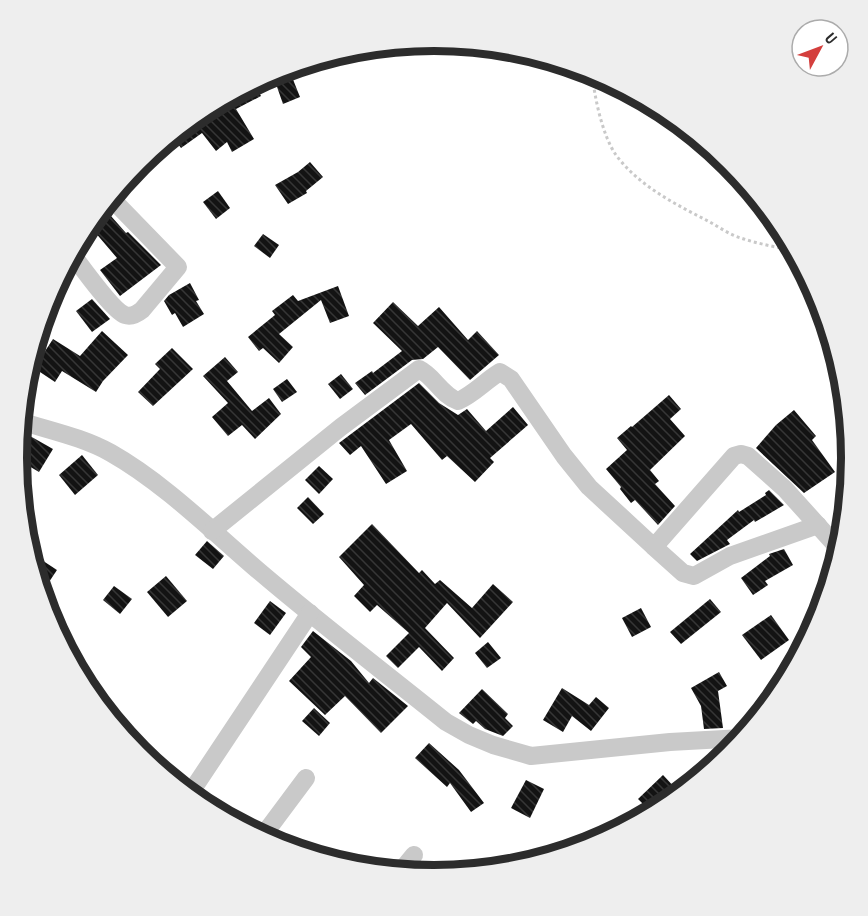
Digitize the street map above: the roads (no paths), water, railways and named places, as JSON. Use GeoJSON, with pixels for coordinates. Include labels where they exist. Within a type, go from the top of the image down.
{"type":"FeatureCollection","features":[{"type":"Feature","properties":{"kind":"street"},"geometry":{"type":"LineString","coordinates":[[78,261],[114,306],[122,314],[129,316],[142,310],[178,267],[116,204]]}},
{"type":"Feature","properties":{"kind":"street"},"geometry":{"type":"LineString","coordinates":[[212,531],[416,370],[421,369],[450,398],[458,401],[467,397],[500,372],[511,379],[564,456],[589,487],[683,573],[694,576],[730,556],[818,525]]}},
{"type":"Feature","properties":{"kind":"street"},"geometry":{"type":"LineString","coordinates":[[29,424],[67,434],[110,453],[156,484],[310,613],[446,722],[469,735],[492,745],[531,756],[670,742],[729,739]]}},
{"type":"Feature","properties":{"kind":"street"},"geometry":{"type":"LineString","coordinates":[[654,547],[738,454],[748,456],[785,489],[832,541]]}},
{"type":"Feature","properties":{"kind":"street"},"geometry":{"type":"LineString","coordinates":[[194,787],[310,613]]}},
{"type":"Feature","properties":{"kind":"street"},"geometry":{"type":"LineString","coordinates":[[268,829],[306,778]]}},
{"type":"Feature","properties":{"kind":"street"},"geometry":{"type":"LineString","coordinates":[[407,864],[414,855]]}}]}
